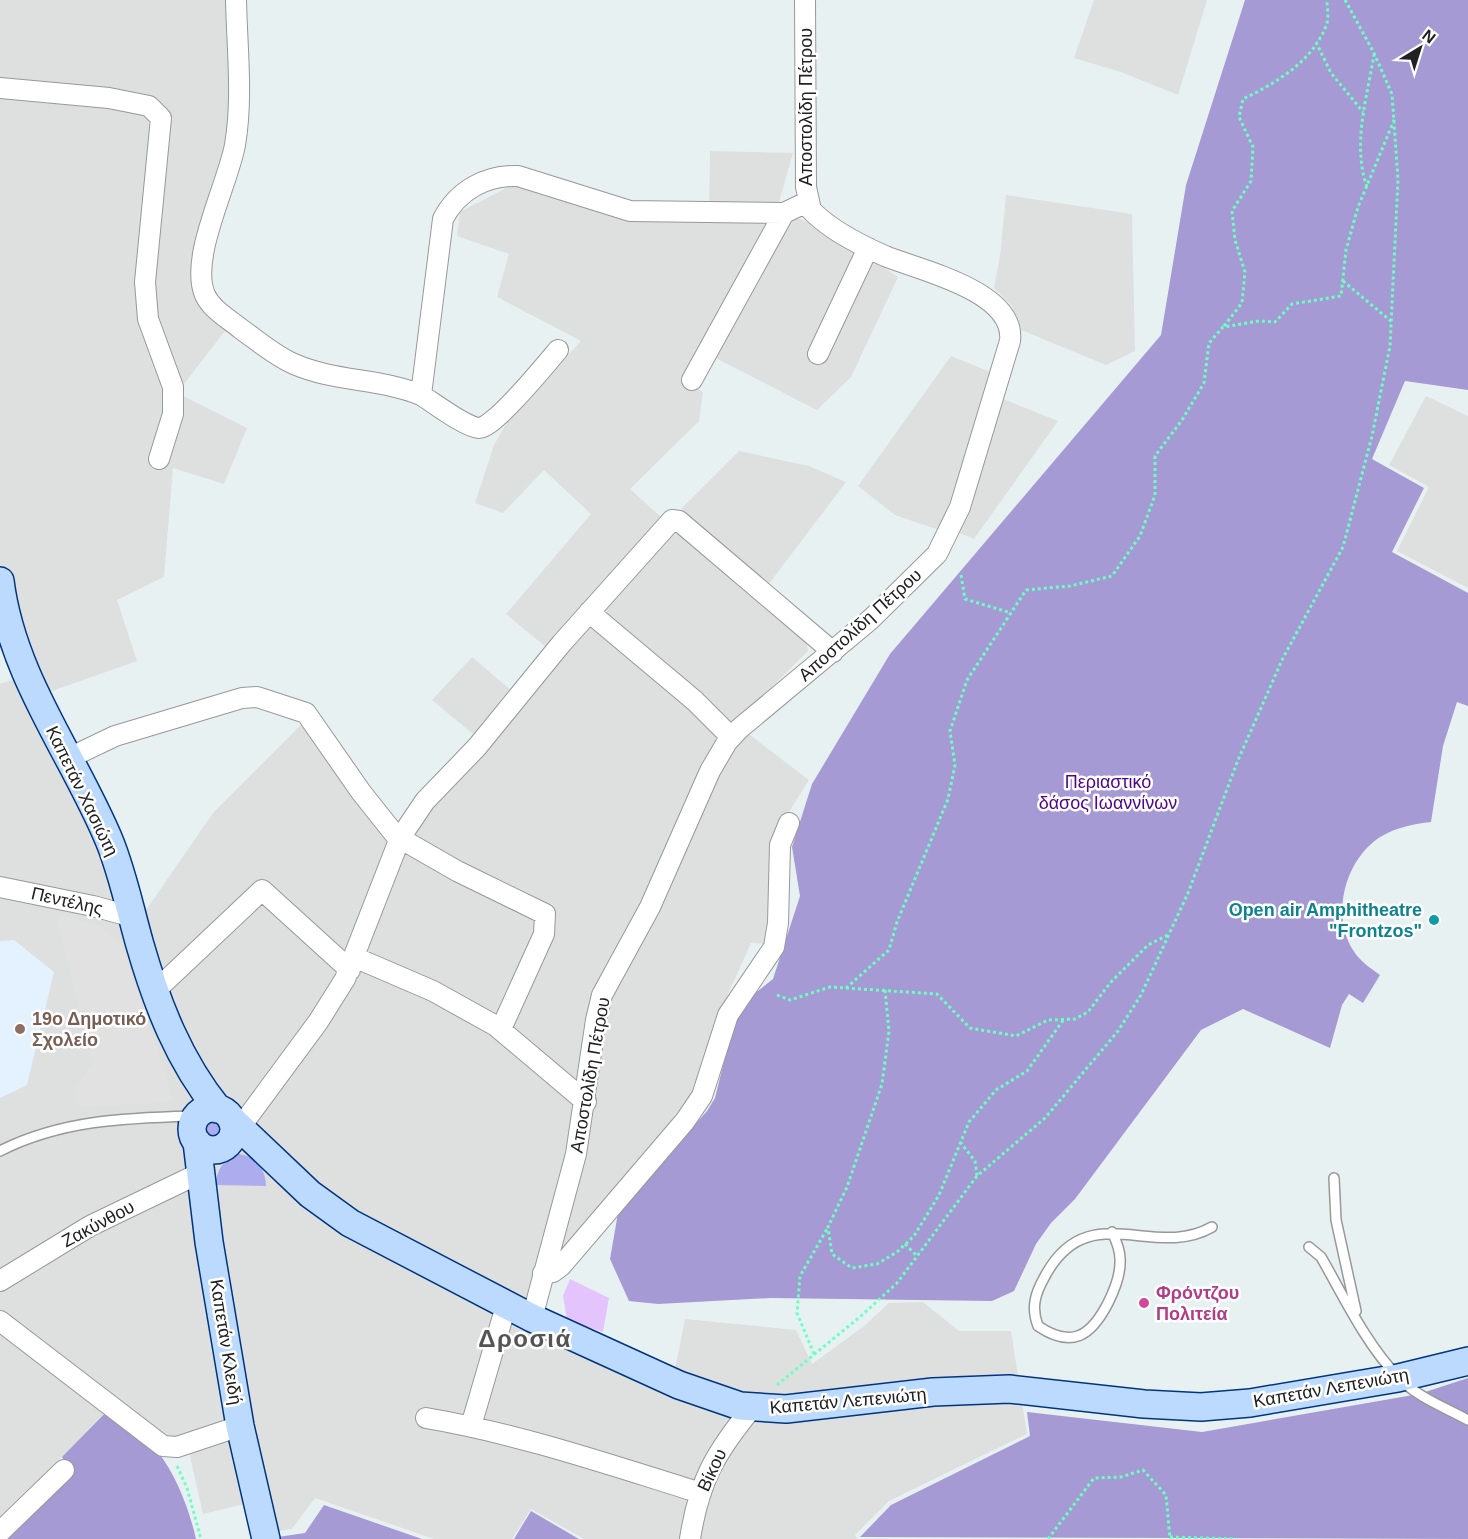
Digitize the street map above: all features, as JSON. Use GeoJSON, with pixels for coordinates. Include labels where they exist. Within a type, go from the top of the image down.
{"type":"FeatureCollection","features":[{"type":"Feature","properties":{"kind":"street"},"geometry":{"type":"LineString","coordinates":[[236,0],[238,110],[235,145],[206,245],[202,273],[205,294],[221,313],[293,364],[340,378],[396,386],[421,395],[479,428],[485,427],[558,350]]}},
{"type":"Feature","properties":{"kind":"street","name":"Αποστολίδη Πέτρου"},"geometry":{"type":"LineString","coordinates":[[532,1318],[573,1167],[586,1102],[596,1020],[602,995],[650,907],[710,771],[731,737],[833,652],[903,589],[930,562],[944,543],[960,507],[1011,336],[1002,316],[976,292],[868,248],[816,214],[807,202],[805,0]]}},
{"type":"Feature","properties":{"kind":"street"},"geometry":{"type":"LineString","coordinates":[[0,88],[110,98],[149,106],[161,118],[145,282],[148,319],[173,387],[173,414],[159,459]]}},
{"type":"Feature","properties":{"kind":"street"},"geometry":{"type":"LineString","coordinates":[[421,395],[443,219],[454,201],[476,185],[504,175],[518,176],[630,211],[784,213],[807,202]]}},
{"type":"Feature","properties":{"kind":"street"},"geometry":{"type":"LineString","coordinates":[[692,380],[784,213]]}},
{"type":"Feature","properties":{"kind":"street"},"geometry":{"type":"LineString","coordinates":[[818,354],[868,248]]}},
{"type":"Feature","properties":{"kind":"street"},"geometry":{"type":"LineString","coordinates":[[219,1129],[318,1022],[352,964],[400,838],[431,793],[477,747],[589,612],[672,520],[679,521],[833,652]]}},
{"type":"Feature","properties":{"kind":"street","name":"Καπετάν Χασιώτη"},"geometry":{"type":"LineString","coordinates":[[0,581],[21,658],[67,759],[110,842],[154,992],[172,1036],[219,1129]]}},
{"type":"Feature","properties":{"kind":"street"},"geometry":{"type":"LineString","coordinates":[[589,612],[695,701],[731,737]]}},
{"type":"Feature","properties":{"kind":"street"},"geometry":{"type":"LineString","coordinates":[[67,759],[115,736],[242,698],[268,700],[303,711],[309,716],[386,825],[400,838],[457,871],[544,914],[544,934],[501,1029]]}},
{"type":"Feature","properties":{"kind":"street"},"geometry":{"type":"LineString","coordinates":[[543,1273],[553,1272],[561,1266],[612,1210],[685,1121],[702,1096],[728,1015],[774,947],[778,923],[780,845],[789,822]]}},
{"type":"Feature","properties":{"kind":"street","name":"Πεντέλης"},"geometry":{"type":"LineString","coordinates":[[0,886],[133,917]]}},
{"type":"Feature","properties":{"kind":"street"},"geometry":{"type":"LineString","coordinates":[[154,992],[262,890],[352,964],[448,998],[501,1029],[586,1102]]}},
{"type":"Feature","properties":{"kind":"street","name":"Καπετάν Κλειδή"},"geometry":{"type":"LineString","coordinates":[[219,1129],[200,1173],[240,1426],[266,1539]]}},
{"type":"Feature","properties":{"kind":"street","name":"Καπετάν Λεπενιώτη"},"geometry":{"type":"LineString","coordinates":[[219,1129],[335,1213],[506,1306],[688,1389],[752,1408],[786,1409],[933,1392],[994,1389],[1201,1407],[1250,1403],[1398,1378],[1468,1361]]}},
{"type":"Feature","properties":{"kind":"street","name":"Ζακύνθου"},"geometry":{"type":"LineString","coordinates":[[0,1281],[90,1226],[200,1173]]}},
{"type":"Feature","properties":{"kind":"street"},"geometry":{"type":"LineString","coordinates":[[471,1426],[506,1306]]}},
{"type":"Feature","properties":{"kind":"street"},"geometry":{"type":"LineString","coordinates":[[0,1321],[169,1448],[240,1426]]}},
{"type":"Feature","properties":{"kind":"street","name":"Βίκου"},"geometry":{"type":"LineString","coordinates":[[690,1539],[708,1471],[719,1450],[752,1408]]}},
{"type":"Feature","properties":{"kind":"street"},"geometry":{"type":"LineString","coordinates":[[426,1418],[471,1426],[585,1455],[701,1493]]}},
{"type":"Feature","properties":{"kind":"street"},"geometry":{"type":"LineString","coordinates":[[0,1532],[64,1470]]}},
{"type":"Feature","properties":{"kind":"lane"},"geometry":{"type":"LineString","coordinates":[[0,1150],[48,1131],[89,1122],[219,1129]]}},
{"type":"Feature","properties":{"kind":"lane"},"geometry":{"type":"LineString","coordinates":[[1334,1178],[1336,1220],[1359,1322]]}},
{"type":"Feature","properties":{"kind":"lane"},"geometry":{"type":"LineString","coordinates":[[1112,1232],[1118,1247],[1120,1269],[1111,1297],[1097,1322],[1084,1334],[1072,1338],[1050,1334],[1038,1326],[1035,1316],[1036,1295],[1056,1258],[1086,1236],[1112,1232],[1185,1238],[1212,1227]]}},
{"type":"Feature","properties":{"kind":"lane"},"geometry":{"type":"LineString","coordinates":[[1309,1247],[1320,1257],[1359,1322],[1398,1378],[1432,1402],[1468,1420]]}},
{"type":"Feature","properties":{"kind":"path"},"geometry":{"type":"LineString","coordinates":[[846,988],[889,950],[897,922],[948,799],[955,765],[950,731],[967,680],[1026,590],[1070,586],[1112,576],[1140,536],[1155,495],[1155,456],[1182,420],[1204,383],[1209,343],[1242,303],[1245,272],[1235,240],[1232,211],[1251,181],[1253,147],[1239,117],[1243,99],[1277,83],[1311,51],[1328,22],[1327,0]]}},
{"type":"Feature","properties":{"kind":"path"},"geometry":{"type":"LineString","coordinates":[[777,1386],[885,1295],[918,1256],[977,1176],[1045,1118],[1118,1031],[1141,995],[1170,934],[1238,760],[1283,658],[1343,548],[1372,436],[1393,323],[1398,203],[1396,117],[1390,87],[1345,0]]}},
{"type":"Feature","properties":{"kind":"path"},"geometry":{"type":"LineString","coordinates":[[1316,42],[1330,73],[1363,112]]}},
{"type":"Feature","properties":{"kind":"path"},"geometry":{"type":"LineString","coordinates":[[1367,187],[1362,173],[1363,112],[1374,53]]}},
{"type":"Feature","properties":{"kind":"path"},"geometry":{"type":"LineString","coordinates":[[1223,327],[1259,321],[1275,322],[1292,304],[1341,296],[1346,250],[1367,187],[1396,117]]}},
{"type":"Feature","properties":{"kind":"path"},"geometry":{"type":"LineString","coordinates":[[1343,280],[1393,323]]}},
{"type":"Feature","properties":{"kind":"path"},"geometry":{"type":"LineString","coordinates":[[960,575],[965,598],[1011,613]]}},
{"type":"Feature","properties":{"kind":"path"},"geometry":{"type":"LineString","coordinates":[[777,995],[790,1000],[830,987],[937,994],[970,1028],[1016,1036],[1048,1020],[1075,1018],[1088,1012],[1110,983],[1148,945],[1170,934]]}},
{"type":"Feature","properties":{"kind":"path"},"geometry":{"type":"LineString","coordinates":[[814,1354],[797,1313],[800,1276],[828,1227],[847,1187],[882,1084],[889,1031],[885,990]]}},
{"type":"Feature","properties":{"kind":"path"},"geometry":{"type":"LineString","coordinates":[[828,1227],[832,1254],[852,1268],[878,1264],[905,1245],[914,1236],[939,1195],[969,1122],[996,1090],[1027,1071],[1064,1019]]}},
{"type":"Feature","properties":{"kind":"path"},"geometry":{"type":"LineString","coordinates":[[960,1142],[975,1161],[977,1176]]}},
{"type":"Feature","properties":{"kind":"path"},"geometry":{"type":"LineString","coordinates":[[905,1245],[918,1256]]}},
{"type":"Feature","properties":{"kind":"path"},"geometry":{"type":"LineString","coordinates":[[169,1448],[187,1488],[201,1539]]}},
{"type":"Feature","properties":{"kind":"path"},"geometry":{"type":"LineString","coordinates":[[1048,1539],[1094,1478],[1121,1478],[1143,1470],[1166,1495],[1170,1538],[1237,1539]]}},
{"type":"Feature","properties":{"kind":"shaded area"},"geometry":{"type":"Polygon","coordinates":[[[0,0],[228,0],[228,133],[222,162],[198,236],[191,268],[191,285],[197,298],[228,327],[177,393],[247,428],[224,484],[173,468],[164,577],[117,600],[137,661],[32,698],[116,887],[124,942],[213,813],[306,720],[402,855],[414,827],[485,744],[432,700],[472,657],[521,699],[558,657],[506,614],[591,514],[544,470],[503,513],[475,503],[494,445],[508,421],[581,341],[497,297],[509,254],[457,236],[460,212],[516,183],[709,218],[710,151],[793,153],[774,219],[797,218],[827,230],[898,277],[851,377],[817,410],[700,350],[684,380],[703,392],[699,421],[630,489],[674,529],[687,515],[681,509],[739,451],[809,466],[846,482],[759,597],[806,639],[808,651],[722,737],[746,732],[809,780],[789,812],[776,841],[769,944],[751,943],[713,1027],[690,1102],[684,1103],[613,1198],[564,1255],[543,1241],[519,1327],[671,1389],[685,1319],[796,1330],[812,1364],[864,1326],[889,1303],[923,1302],[959,1331],[1011,1331],[1027,1434],[889,1501],[855,1535],[857,1539],[584,1539],[531,1509],[512,1539],[434,1539],[315,1498],[292,1529],[278,1531],[270,1498],[203,1514],[185,1434],[169,1439],[117,1400],[0,1521],[0,684],[40,670],[20,618],[0,625],[0,0]]]}},
{"type":"Feature","properties":{"kind":"shaded area"},"geometry":{"type":"Polygon","coordinates":[[[1094,0],[1207,0],[1178,95],[1121,72],[1074,58],[1094,0]]]}},
{"type":"Feature","properties":{"kind":"shaded area"},"geometry":{"type":"Polygon","coordinates":[[[1006,195],[1132,214],[1135,351],[1106,365],[1019,329],[1012,306],[994,288],[1000,256],[1006,195]]]}},
{"type":"Feature","properties":{"kind":"shaded area"},"geometry":{"type":"Polygon","coordinates":[[[951,356],[995,374],[945,532],[895,515],[858,486],[951,356]]]}},
{"type":"Feature","properties":{"kind":"shaded area"},"geometry":{"type":"Polygon","coordinates":[[[1426,396],[1468,416],[1468,588],[1397,551],[1429,487],[1389,465],[1426,396]]]}},
{"type":"Feature","properties":{"kind":"shaded area"},"geometry":{"type":"Polygon","coordinates":[[[1003,399],[1058,421],[974,539],[959,533],[1003,399]]]}},
{"type":"Feature","properties":{"kind":"shaded area"},"geometry":{"type":"Polygon","coordinates":[[[61,915],[99,925],[121,944],[165,1071],[172,1102],[82,1107],[75,1100],[77,1084],[93,1064],[57,921],[61,915]]]}},
{"type":"Feature","properties":{"kind":"shaded area","name":"19ο Δημοτικό Σχολείο"},"geometry":{"type":"Polygon","coordinates":[[[14,940],[54,972],[27,1085],[0,1098],[0,941],[14,940]]]}},
{"type":"Feature","properties":{"kind":"shaded area"},"geometry":{"type":"Polygon","coordinates":[[[212,1117],[221,1121],[225,1130],[221,1139],[212,1143],[203,1139],[199,1130],[203,1121],[212,1117]]]}},
{"type":"Feature","properties":{"kind":"shaded area"},"geometry":{"type":"Polygon","coordinates":[[[234,1155],[245,1155],[259,1165],[266,1180],[266,1186],[216,1185],[222,1165],[234,1155]]]}},
{"type":"Feature","properties":{"kind":"shaded area"},"geometry":{"type":"Polygon","coordinates":[[[570,1279],[609,1298],[603,1332],[567,1320],[563,1296],[570,1279]]]}},
{"type":"Feature","properties":{"kind":"green space","name":"Περιαστικό δάσος Ιωαννίνων"},"geometry":{"type":"Polygon","coordinates":[[[1245,0],[1468,0],[1468,390],[1405,381],[1372,459],[1424,488],[1392,552],[1468,593],[1468,706],[1457,702],[1443,746],[1431,822],[1394,830],[1369,845],[1351,872],[1345,887],[1343,920],[1346,936],[1358,957],[1380,975],[1363,1003],[1349,994],[1342,1005],[1330,1048],[1243,1009],[1201,1030],[1075,1199],[1051,1223],[1036,1244],[1014,1291],[992,1301],[771,1298],[658,1304],[629,1301],[610,1259],[618,1213],[707,1111],[715,1098],[735,1017],[744,1002],[773,979],[800,896],[792,847],[812,784],[890,654],[1161,335],[1186,185],[1245,0]]]}},
{"type":"Feature","properties":{"kind":"green space"},"geometry":{"type":"Polygon","coordinates":[[[1468,1378],[1468,1539],[860,1537],[891,1505],[1030,1436],[1027,1412],[1202,1432],[1419,1394],[1468,1378]]]}},
{"type":"Feature","properties":{"kind":"green space"},"geometry":{"type":"Polygon","coordinates":[[[110,1408],[146,1438],[164,1460],[184,1499],[196,1539],[1,1539],[70,1473],[62,1457],[110,1408]]]}},
{"type":"Feature","properties":{"kind":"green space"},"geometry":{"type":"Polygon","coordinates":[[[324,1505],[422,1539],[264,1539],[305,1533],[324,1505]]]}},
{"type":"Feature","properties":{"kind":"green space"},"geometry":{"type":"Polygon","coordinates":[[[531,1511],[579,1539],[514,1539],[531,1511]]]}},
{"type":"Feature","properties":{"kind":"place","name":"Open air Amphitheatre \"Frontzos\""},"geometry":{"type":"Point","coordinates":[1434,920]}},
{"type":"Feature","properties":{"kind":"place","name":"19ο Δημοτικό Σχολείο"},"geometry":{"type":"Point","coordinates":[20,1029]}},
{"type":"Feature","properties":{"kind":"place","name":"Φρόντζου Πολιτεία"},"geometry":{"type":"Point","coordinates":[1144,1303]}},
{"type":"Feature","properties":{"kind":"district","name":"Δροσιά"},"geometry":{"type":"Point","coordinates":[525,1338]}}]}
